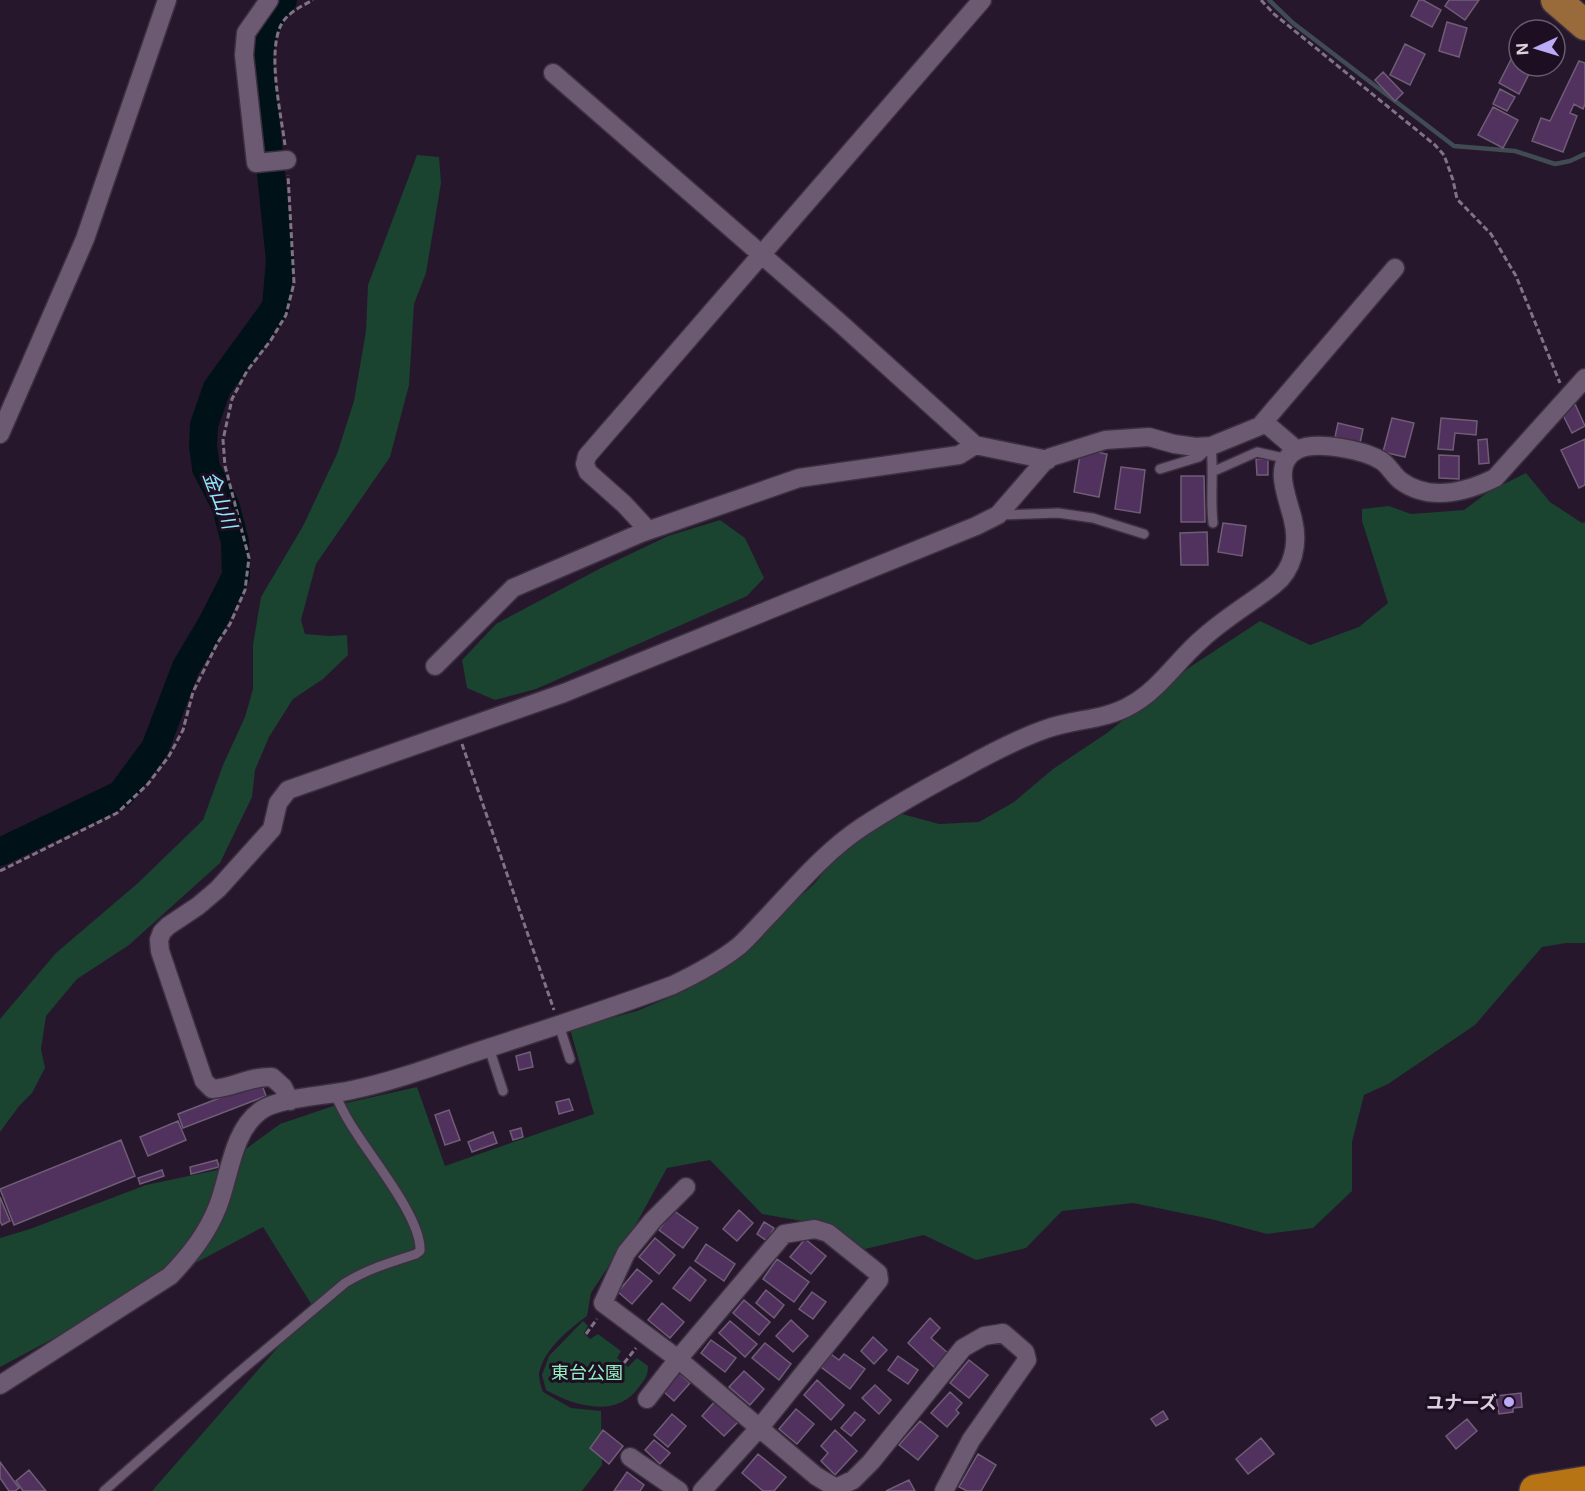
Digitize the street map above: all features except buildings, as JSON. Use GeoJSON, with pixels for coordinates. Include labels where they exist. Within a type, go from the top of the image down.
{"type":"FeatureCollection","features":[{"type":"Feature","properties":{"kind":"highway"},"geometry":{"type":"LineString","coordinates":[[1536,1491],[1585,1483]]}},
{"type":"Feature","properties":{"kind":"main road"},"geometry":{"type":"LineString","coordinates":[[1556,0],[1585,24]]}},
{"type":"Feature","properties":{"kind":"street"},"geometry":{"type":"LineString","coordinates":[[0,434],[85,239],[167,0]]}},
{"type":"Feature","properties":{"kind":"street"},"geometry":{"type":"LineString","coordinates":[[269,0],[246,33],[244,55],[249,106],[256,163],[287,160]]}},
{"type":"Feature","properties":{"kind":"street"},"geometry":{"type":"LineString","coordinates":[[648,530],[624,504],[588,472],[585,464],[587,456],[982,0]]}},
{"type":"Feature","properties":{"kind":"street"},"geometry":{"type":"LineString","coordinates":[[553,73],[975,445],[1048,460]]}},
{"type":"Feature","properties":{"kind":"street"},"geometry":{"type":"LineString","coordinates":[[291,1101],[283,1087],[272,1077],[244,1080],[212,1089],[204,1081],[160,951],[159,940],[162,932],[168,926],[218,889],[272,829],[279,803],[288,790],[564,693],[976,526],[998,515],[1048,460],[1068,451],[1105,440],[1149,437],[1174,444],[1210,446],[1260,426],[1395,268]]}},
{"type":"Feature","properties":{"kind":"street"},"geometry":{"type":"LineString","coordinates":[[0,1385],[170,1276],[191,1255],[218,1207],[245,1127],[267,1107],[335,1094],[409,1074],[673,985],[721,960],[741,944],[844,839],[931,785],[1020,739],[1063,723],[1113,713],[1145,696],[1200,640],[1231,614],[1275,584],[1288,571],[1293,554],[1294,523],[1282,480],[1285,465],[1304,447],[1320,445],[1361,453],[1383,462],[1402,482],[1427,491],[1451,494],[1476,487],[1495,478],[1585,378]]}},
{"type":"Feature","properties":{"kind":"street"},"geometry":{"type":"LineString","coordinates":[[1264,422],[1293,455]]}},
{"type":"Feature","properties":{"kind":"street"},"geometry":{"type":"LineString","coordinates":[[435,666],[513,588],[648,530],[799,478],[959,455],[975,445]]}},
{"type":"Feature","properties":{"kind":"street"},"geometry":{"type":"LineString","coordinates":[[686,1187],[653,1220],[626,1253],[603,1303],[678,1359],[761,1426],[816,1476],[836,1488],[853,1480],[871,1462],[963,1348],[984,1336],[1003,1333],[1025,1352],[1027,1360],[971,1440],[944,1491]]}},
{"type":"Feature","properties":{"kind":"street"},"geometry":{"type":"LineString","coordinates":[[647,1399],[784,1233],[815,1229],[828,1233],[878,1274],[879,1280],[761,1426],[702,1491]]}},
{"type":"Feature","properties":{"kind":"street"},"geometry":{"type":"LineString","coordinates":[[630,1457],[679,1491]]}},
{"type":"Feature","properties":{"kind":"lane"},"geometry":{"type":"LineString","coordinates":[[1160,469],[1199,457],[1210,446]]}},
{"type":"Feature","properties":{"kind":"lane"},"geometry":{"type":"LineString","coordinates":[[1210,446],[1213,523]]}},
{"type":"Feature","properties":{"kind":"lane"},"geometry":{"type":"LineString","coordinates":[[1212,472],[1257,452],[1293,455]]}},
{"type":"Feature","properties":{"kind":"lane"},"geometry":{"type":"LineString","coordinates":[[998,515],[1058,513],[1093,518],[1144,534]]}},
{"type":"Feature","properties":{"kind":"lane"},"geometry":{"type":"LineString","coordinates":[[559,1025],[570,1059]]}},
{"type":"Feature","properties":{"kind":"lane"},"geometry":{"type":"LineString","coordinates":[[489,1048],[504,1091]]}},
{"type":"Feature","properties":{"kind":"lane"},"geometry":{"type":"LineString","coordinates":[[104,1491],[231,1379],[345,1283],[380,1265],[420,1251],[420,1237],[397,1195],[345,1116],[335,1094]]}},
{"type":"Feature","properties":{"kind":"path"},"geometry":{"type":"LineString","coordinates":[[0,870],[117,813],[148,784],[169,756],[183,730],[193,692],[245,591],[249,558],[225,466],[223,440],[232,399],[247,371],[271,340],[286,315],[294,283],[287,160],[274,56],[281,24],[297,8],[313,0]]}},
{"type":"Feature","properties":{"kind":"path"},"geometry":{"type":"LineString","coordinates":[[1261,0],[1274,14],[1435,145],[1444,155],[1453,180],[1456,199],[1491,234],[1516,276],[1566,399]]}},
{"type":"Feature","properties":{"kind":"path"},"geometry":{"type":"LineString","coordinates":[[458,731],[559,1025]]}},
{"type":"Feature","properties":{"kind":"green space"},"geometry":{"type":"Polygon","coordinates":[[[417,155],[439,157],[441,183],[426,273],[414,304],[409,385],[390,457],[316,564],[301,620],[305,634],[347,635],[348,655],[323,679],[293,699],[269,737],[255,770],[252,797],[220,863],[129,945],[77,979],[46,1016],[41,1049],[45,1068],[32,1093],[19,1106],[0,1132],[0,1019],[56,953],[138,883],[203,820],[223,765],[245,717],[253,689],[253,645],[261,597],[303,526],[337,454],[354,401],[366,331],[368,285],[417,155]]]}},
{"type":"Feature","properties":{"kind":"green space"},"geometry":{"type":"Polygon","coordinates":[[[1526,473],[1550,502],[1582,523],[1585,522],[1585,943],[1542,947],[1475,1025],[1388,1084],[1364,1095],[1352,1142],[1352,1191],[1313,1228],[1267,1234],[1211,1219],[1133,1203],[1062,1211],[1026,1248],[976,1260],[924,1235],[865,1249],[830,1226],[762,1214],[710,1160],[667,1168],[635,1226],[591,1293],[587,1316],[565,1334],[551,1349],[541,1365],[539,1374],[543,1392],[571,1408],[601,1411],[602,1465],[582,1491],[152,1491],[313,1307],[263,1227],[0,1367],[0,1238],[146,1185],[217,1170],[280,1124],[333,1106],[417,1087],[445,1166],[594,1114],[570,1029],[637,1011],[687,990],[738,952],[814,884],[840,852],[884,809],[939,824],[979,822],[1014,802],[1053,769],[1107,733],[1190,667],[1260,621],[1310,645],[1359,627],[1388,603],[1362,521],[1362,509],[1389,506],[1411,514],[1464,510],[1488,492],[1526,473]]]}},
{"type":"Feature","properties":{"kind":"green space"},"geometry":{"type":"Polygon","coordinates":[[[720,520],[745,538],[764,578],[747,596],[536,689],[495,700],[467,688],[462,660],[496,624],[601,568],[668,536],[720,520]]]}},
{"type":"Feature","properties":{"kind":"green space","name":"東台公園"},"geometry":{"type":"Polygon","coordinates":[[[583,1321],[588,1326],[584,1333],[590,1339],[598,1334],[621,1351],[617,1358],[628,1367],[637,1358],[648,1366],[646,1377],[639,1387],[630,1397],[619,1403],[607,1406],[582,1405],[546,1390],[542,1375],[549,1356],[583,1321]]]}},
{"type":"Feature","properties":{"kind":"waterway","name":"金山川"},"geometry":{"type":"LineString","coordinates":[[0,852],[121,794],[155,748],[186,667],[236,576],[235,542],[226,507],[206,468],[203,446],[204,425],[217,388],[276,307],[280,260],[259,59],[265,27],[283,0]]}},
{"type":"Feature","properties":{"kind":"waterway"},"geometry":{"type":"LineString","coordinates":[[1269,0],[1293,23],[1454,146],[1515,151],[1555,164],[1570,161],[1585,154]]}},
{"type":"Feature","properties":{"kind":"place","name":"ユナーズ"},"geometry":{"type":"Point","coordinates":[1509,1402]}}]}
